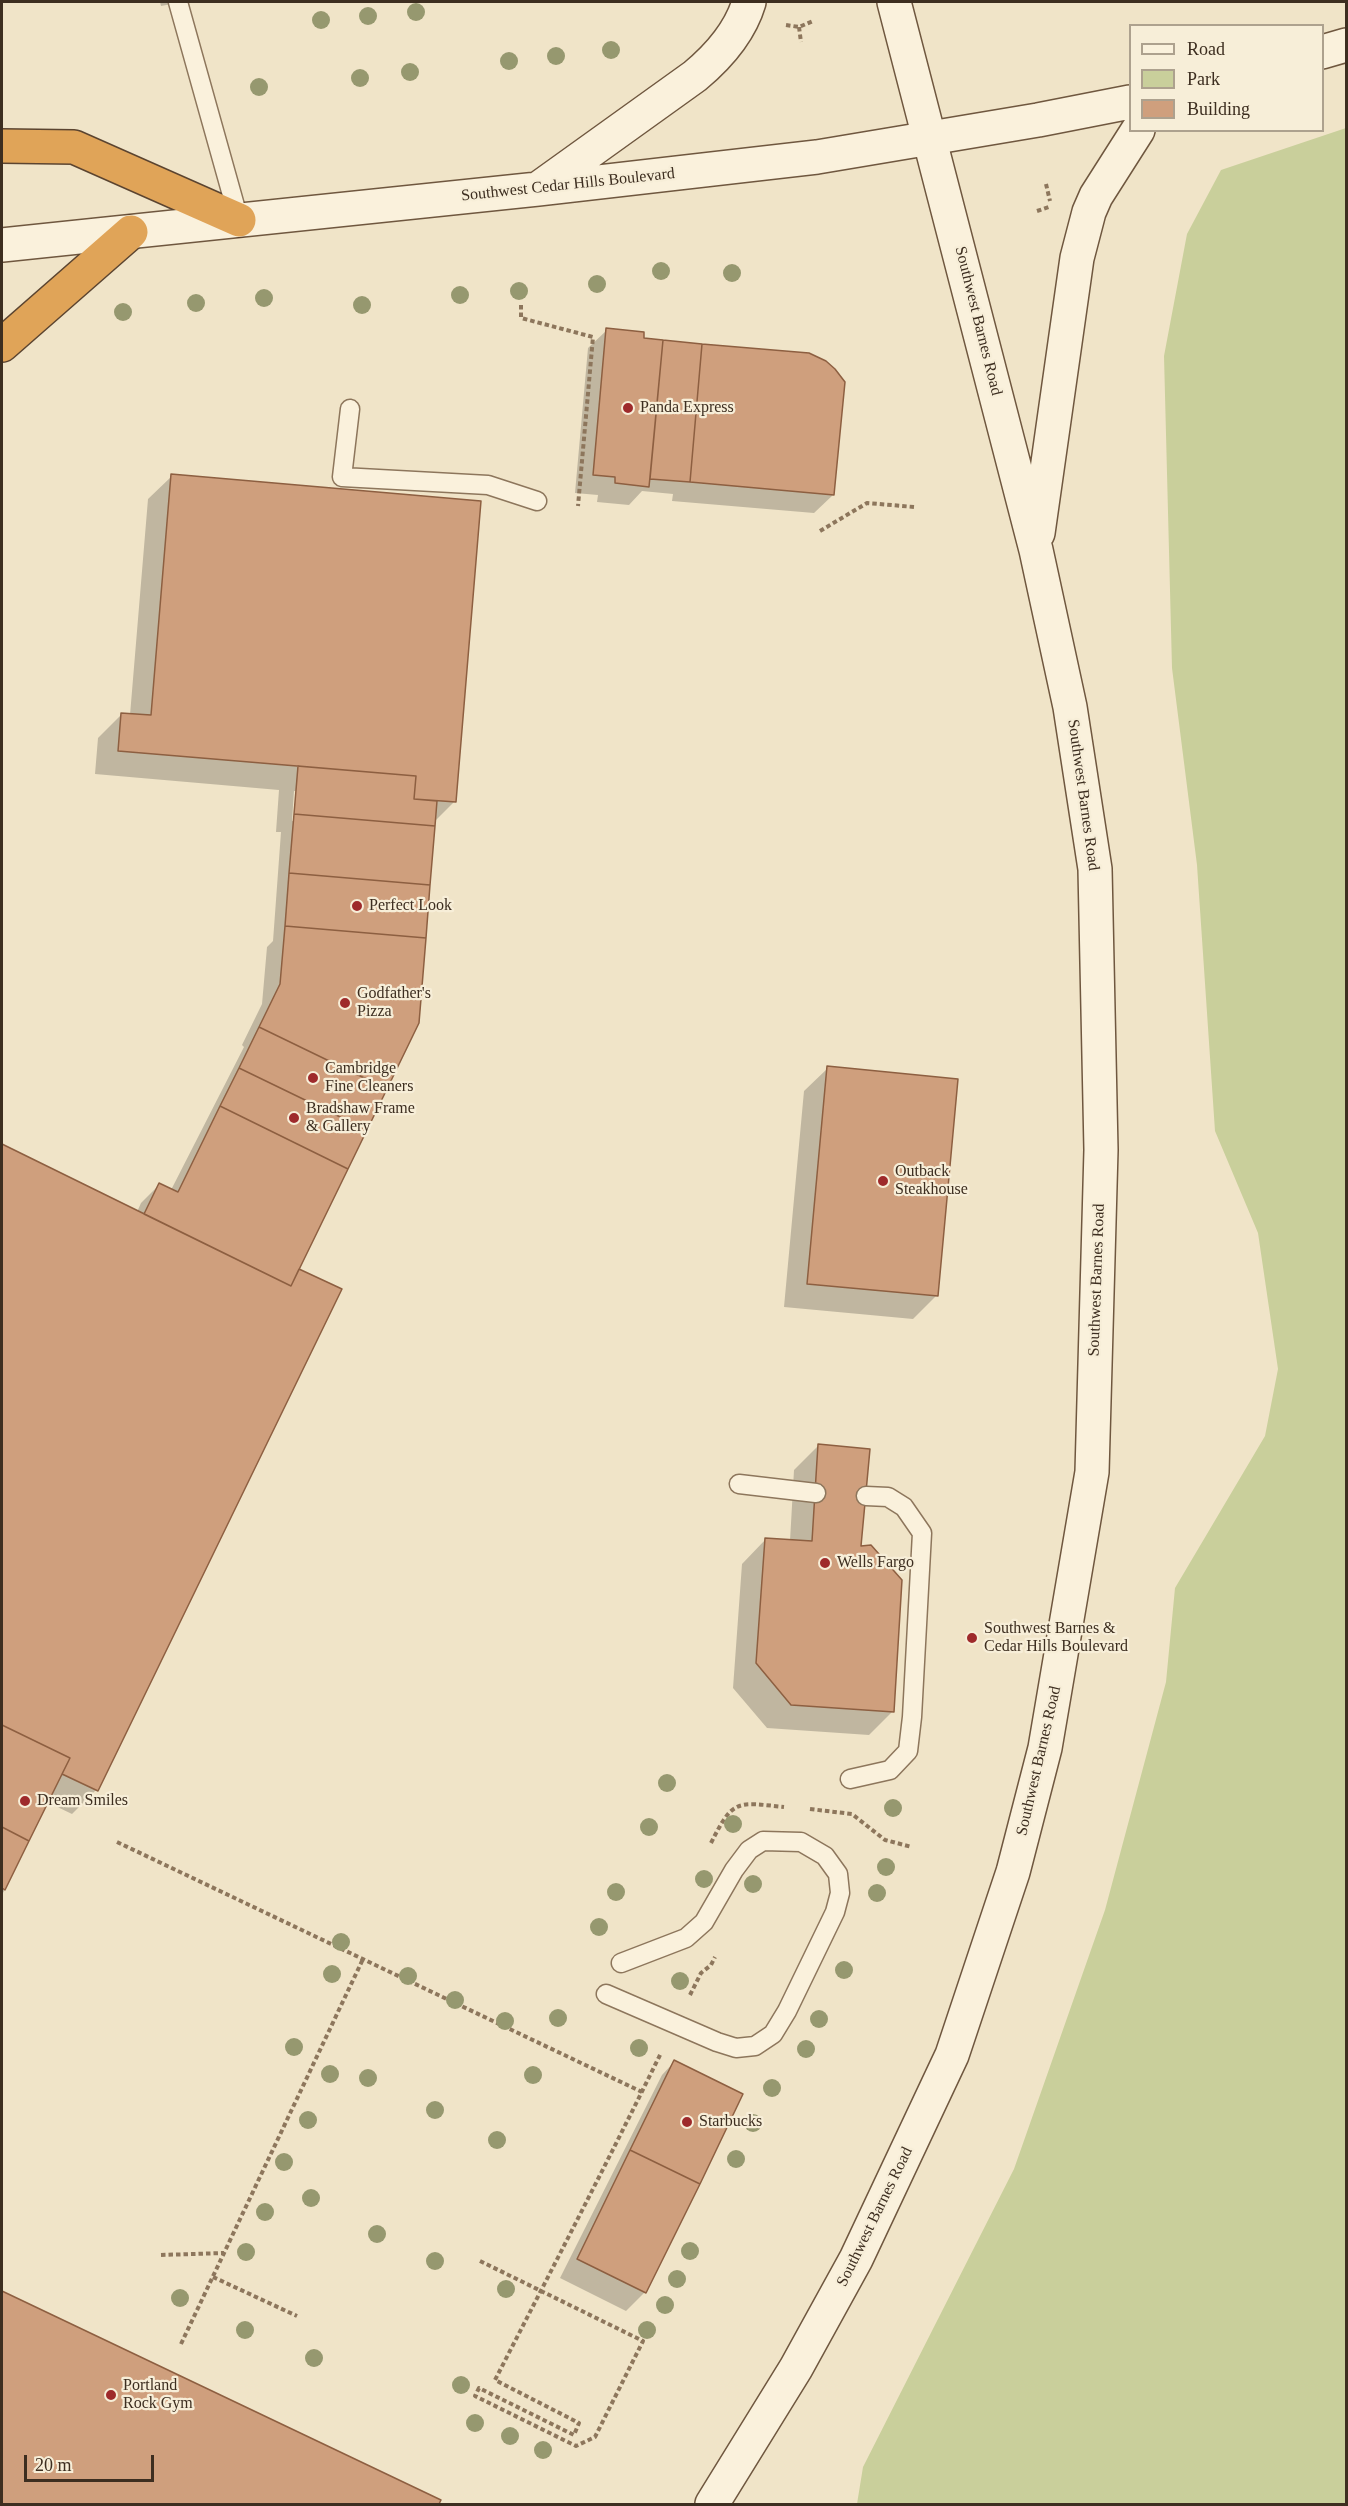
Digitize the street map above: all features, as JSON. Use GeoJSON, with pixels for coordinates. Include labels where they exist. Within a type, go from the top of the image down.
{"type":"FeatureCollection","features":[{"type":"Feature","properties":{"kind":"highway"},"geometry":{"type":"LineString","coordinates":[[2,146],[74,147],[239,220]]}},
{"type":"Feature","properties":{"kind":"highway"},"geometry":{"type":"LineString","coordinates":[[2,345],[132,232]]}},
{"type":"Feature","properties":{"kind":"main road"},"geometry":{"type":"LineString","coordinates":[[538,189],[709,64],[730,40],[749,2]]}},
{"type":"Feature","properties":{"kind":"main road","name":"Southwest Barnes Road"},"geometry":{"type":"LineString","coordinates":[[712,2505],[796,2368],[856,2259],[952,2055],[1016,1861],[1046,1748],[1092,1472],[1101,1150],[1095,869],[1070,707],[1036,550],[894,2]]}},
{"type":"Feature","properties":{"kind":"main road"},"geometry":{"type":"LineString","coordinates":[[1324,52],[1347,45]]}},
{"type":"Feature","properties":{"kind":"main road","name":"Southwest Cedar Hills Boulevard"},"geometry":{"type":"LineString","coordinates":[[2,245],[538,189],[817,157],[1129,102]]}},
{"type":"Feature","properties":{"kind":"main road"},"geometry":{"type":"LineString","coordinates":[[1036,550],[1077,258],[1089,212],[1096,196],[1137,132]]}},
{"type":"Feature","properties":{"kind":"lane"},"geometry":{"type":"LineString","coordinates":[[178,2],[239,220]]}},
{"type":"Feature","properties":{"kind":"lane"},"geometry":{"type":"LineString","coordinates":[[350,409],[342,477],[488,485],[537,501]]}},
{"type":"Feature","properties":{"kind":"lane"},"geometry":{"type":"LineString","coordinates":[[739,1484],[816,1493]]}},
{"type":"Feature","properties":{"kind":"lane"},"geometry":{"type":"LineString","coordinates":[[850,1779],[890,1770],[908,1751],[912,1717],[921,1533],[904,1507],[888,1497],[866,1496]]}},
{"type":"Feature","properties":{"kind":"lane"},"geometry":{"type":"LineString","coordinates":[[606,1994],[717,2042],[736,2048],[755,2046],[773,2034],[787,2012],[836,1912],[840,1893],[838,1874],[825,1856],[801,1842],[763,1841],[749,1850],[734,1870],[704,1922],[686,1938],[621,1963]]}},
{"type":"Feature","properties":{"kind":"path"},"geometry":{"type":"LineString","coordinates":[[786,25],[799,27],[813,21]]}},
{"type":"Feature","properties":{"kind":"path"},"geometry":{"type":"LineString","coordinates":[[799,27],[801,42]]}},
{"type":"Feature","properties":{"kind":"path"},"geometry":{"type":"LineString","coordinates":[[1037,211],[1052,206],[1046,184]]}},
{"type":"Feature","properties":{"kind":"path"},"geometry":{"type":"LineString","coordinates":[[521,305],[521,318],[593,337],[578,506]]}},
{"type":"Feature","properties":{"kind":"path"},"geometry":{"type":"LineString","coordinates":[[820,531],[867,502],[914,507]]}},
{"type":"Feature","properties":{"kind":"path"},"geometry":{"type":"LineString","coordinates":[[708,1848],[729,1810],[740,1804],[795,1808]]}},
{"type":"Feature","properties":{"kind":"path"},"geometry":{"type":"LineString","coordinates":[[807,1809],[852,1814],[885,1840],[912,1847]]}},
{"type":"Feature","properties":{"kind":"path"},"geometry":{"type":"LineString","coordinates":[[117,1842],[642,2092]]}},
{"type":"Feature","properties":{"kind":"path"},"geometry":{"type":"LineString","coordinates":[[480,2262],[541,2291],[643,2341],[596,2438],[576,2446],[475,2396],[479,2388],[574,2435],[579,2422],[495,2380],[541,2291],[642,2092],[701,1973],[711,1965],[716,1956]]}},
{"type":"Feature","properties":{"kind":"path"},"geometry":{"type":"LineString","coordinates":[[182,2344],[363,1959]]}},
{"type":"Feature","properties":{"kind":"path"},"geometry":{"type":"LineString","coordinates":[[161,2255],[224,2253]]}},
{"type":"Feature","properties":{"kind":"path"},"geometry":{"type":"LineString","coordinates":[[213,2277],[297,2316]]}},
{"type":"Feature","properties":{"kind":"green space"},"geometry":{"type":"Polygon","coordinates":[[[1346,128],[1346,2504],[857,2504],[863,2467],[1014,2169],[1105,1910],[1166,1682],[1175,1588],[1265,1436],[1278,1369],[1258,1233],[1215,1131],[1197,865],[1172,668],[1164,356],[1187,234],[1221,170],[1346,128]]]}},
{"type":"Feature","properties":{"kind":"building","name":"Panda Express"},"geometry":{"type":"Polygon","coordinates":[[[606,328],[644,332],[644,338],[663,340],[649,487],[615,483],[615,477],[593,475],[606,328]]]}},
{"type":"Feature","properties":{"kind":"building"},"geometry":{"type":"Polygon","coordinates":[[[663,340],[702,344],[690,482],[650,479],[663,340]]]}},
{"type":"Feature","properties":{"kind":"building"},"geometry":{"type":"Polygon","coordinates":[[[702,344],[809,353],[826,361],[835,369],[845,382],[834,495],[690,482],[702,344]]]}},
{"type":"Feature","properties":{"kind":"building"},"geometry":{"type":"Polygon","coordinates":[[[171,474],[481,501],[456,802],[414,799],[416,776],[118,751],[121,713],[151,715],[171,474]]]}},
{"type":"Feature","properties":{"kind":"building"},"geometry":{"type":"Polygon","coordinates":[[[298,766],[416,776],[414,799],[437,801],[435,826],[294,814],[298,766]]]}},
{"type":"Feature","properties":{"kind":"building"},"geometry":{"type":"Polygon","coordinates":[[[294,814],[435,826],[430,885],[289,873],[294,814]]]}},
{"type":"Feature","properties":{"kind":"building","name":"Perfect Look"},"geometry":{"type":"Polygon","coordinates":[[[289,873],[430,885],[426,938],[285,926],[289,873]]]}},
{"type":"Feature","properties":{"kind":"building","name":"Godfather's Pizza"},"geometry":{"type":"Polygon","coordinates":[[[285,926],[426,938],[419,1023],[387,1089],[259,1027],[280,984],[285,926]]]}},
{"type":"Feature","properties":{"kind":"building","name":"Cambridge Fine Cleaners"},"geometry":{"type":"Polygon","coordinates":[[[259,1027],[387,1089],[367,1130],[239,1068],[259,1027]]]}},
{"type":"Feature","properties":{"kind":"building","name":"Outback Steakhouse"},"geometry":{"type":"Polygon","coordinates":[[[827,1066],[958,1079],[938,1296],[807,1284],[827,1066]]]}},
{"type":"Feature","properties":{"kind":"building","name":"Bradshaw Frame & Gallery"},"geometry":{"type":"Polygon","coordinates":[[[239,1068],[367,1130],[348,1169],[220,1106],[239,1068]]]}},
{"type":"Feature","properties":{"kind":"building"},"geometry":{"type":"Polygon","coordinates":[[[220,1106],[348,1169],[291,1286],[144,1214],[159,1183],[178,1192],[220,1106]]]}},
{"type":"Feature","properties":{"kind":"building"},"geometry":{"type":"Polygon","coordinates":[[[2,1144],[291,1286],[299,1269],[342,1289],[98,1791],[62,1774],[70,1758],[2,1725],[2,1144]]]}},
{"type":"Feature","properties":{"kind":"building","name":"Wells Fargo"},"geometry":{"type":"Polygon","coordinates":[[[818,1444],[870,1449],[861,1546],[871,1545],[902,1580],[894,1712],[791,1705],[756,1663],[765,1538],[812,1541],[818,1444]]]}},
{"type":"Feature","properties":{"kind":"building","name":"Dream Smiles"},"geometry":{"type":"Polygon","coordinates":[[[2,1725],[70,1758],[29,1841],[2,1827],[2,1725]]]}},
{"type":"Feature","properties":{"kind":"building"},"geometry":{"type":"Polygon","coordinates":[[[2,1827],[29,1841],[5,1890],[2,1888],[2,1827]]]}},
{"type":"Feature","properties":{"kind":"building","name":"Starbucks"},"geometry":{"type":"Polygon","coordinates":[[[674,2060],[743,2094],[700,2184],[630,2150],[674,2060]]]}},
{"type":"Feature","properties":{"kind":"building"},"geometry":{"type":"Polygon","coordinates":[[[630,2150],[700,2184],[646,2293],[577,2259],[630,2150]]]}},
{"type":"Feature","properties":{"kind":"building","name":"Portland Rock Gym"},"geometry":{"type":"Polygon","coordinates":[[[2,2291],[441,2500],[439,2504],[2,2504],[2,2291]]]}},
{"type":"Feature","properties":{"kind":"place","name":"Panda Express"},"geometry":{"type":"Point","coordinates":[628,408]}},
{"type":"Feature","properties":{"kind":"place","name":"Perfect Look"},"geometry":{"type":"Point","coordinates":[357,906]}},
{"type":"Feature","properties":{"kind":"place","name":"Godfather's Pizza"},"geometry":{"type":"Point","coordinates":[345,1003]}},
{"type":"Feature","properties":{"kind":"place","name":"Cambridge Fine Cleaners"},"geometry":{"type":"Point","coordinates":[313,1078]}},
{"type":"Feature","properties":{"kind":"place","name":"Bradshaw Frame & Gallery"},"geometry":{"type":"Point","coordinates":[294,1118]}},
{"type":"Feature","properties":{"kind":"place","name":"Outback Steakhouse"},"geometry":{"type":"Point","coordinates":[883,1181]}},
{"type":"Feature","properties":{"kind":"place","name":"Wells Fargo"},"geometry":{"type":"Point","coordinates":[825,1563]}},
{"type":"Feature","properties":{"kind":"place","name":"Southwest Barnes & Cedar Hills Boulevard"},"geometry":{"type":"Point","coordinates":[972,1638]}},
{"type":"Feature","properties":{"kind":"place","name":"Dream Smiles"},"geometry":{"type":"Point","coordinates":[25,1801]}},
{"type":"Feature","properties":{"kind":"place","name":"Starbucks"},"geometry":{"type":"Point","coordinates":[687,2122]}},
{"type":"Feature","properties":{"kind":"place","name":"Portland Rock Gym"},"geometry":{"type":"Point","coordinates":[111,2395]}}]}
